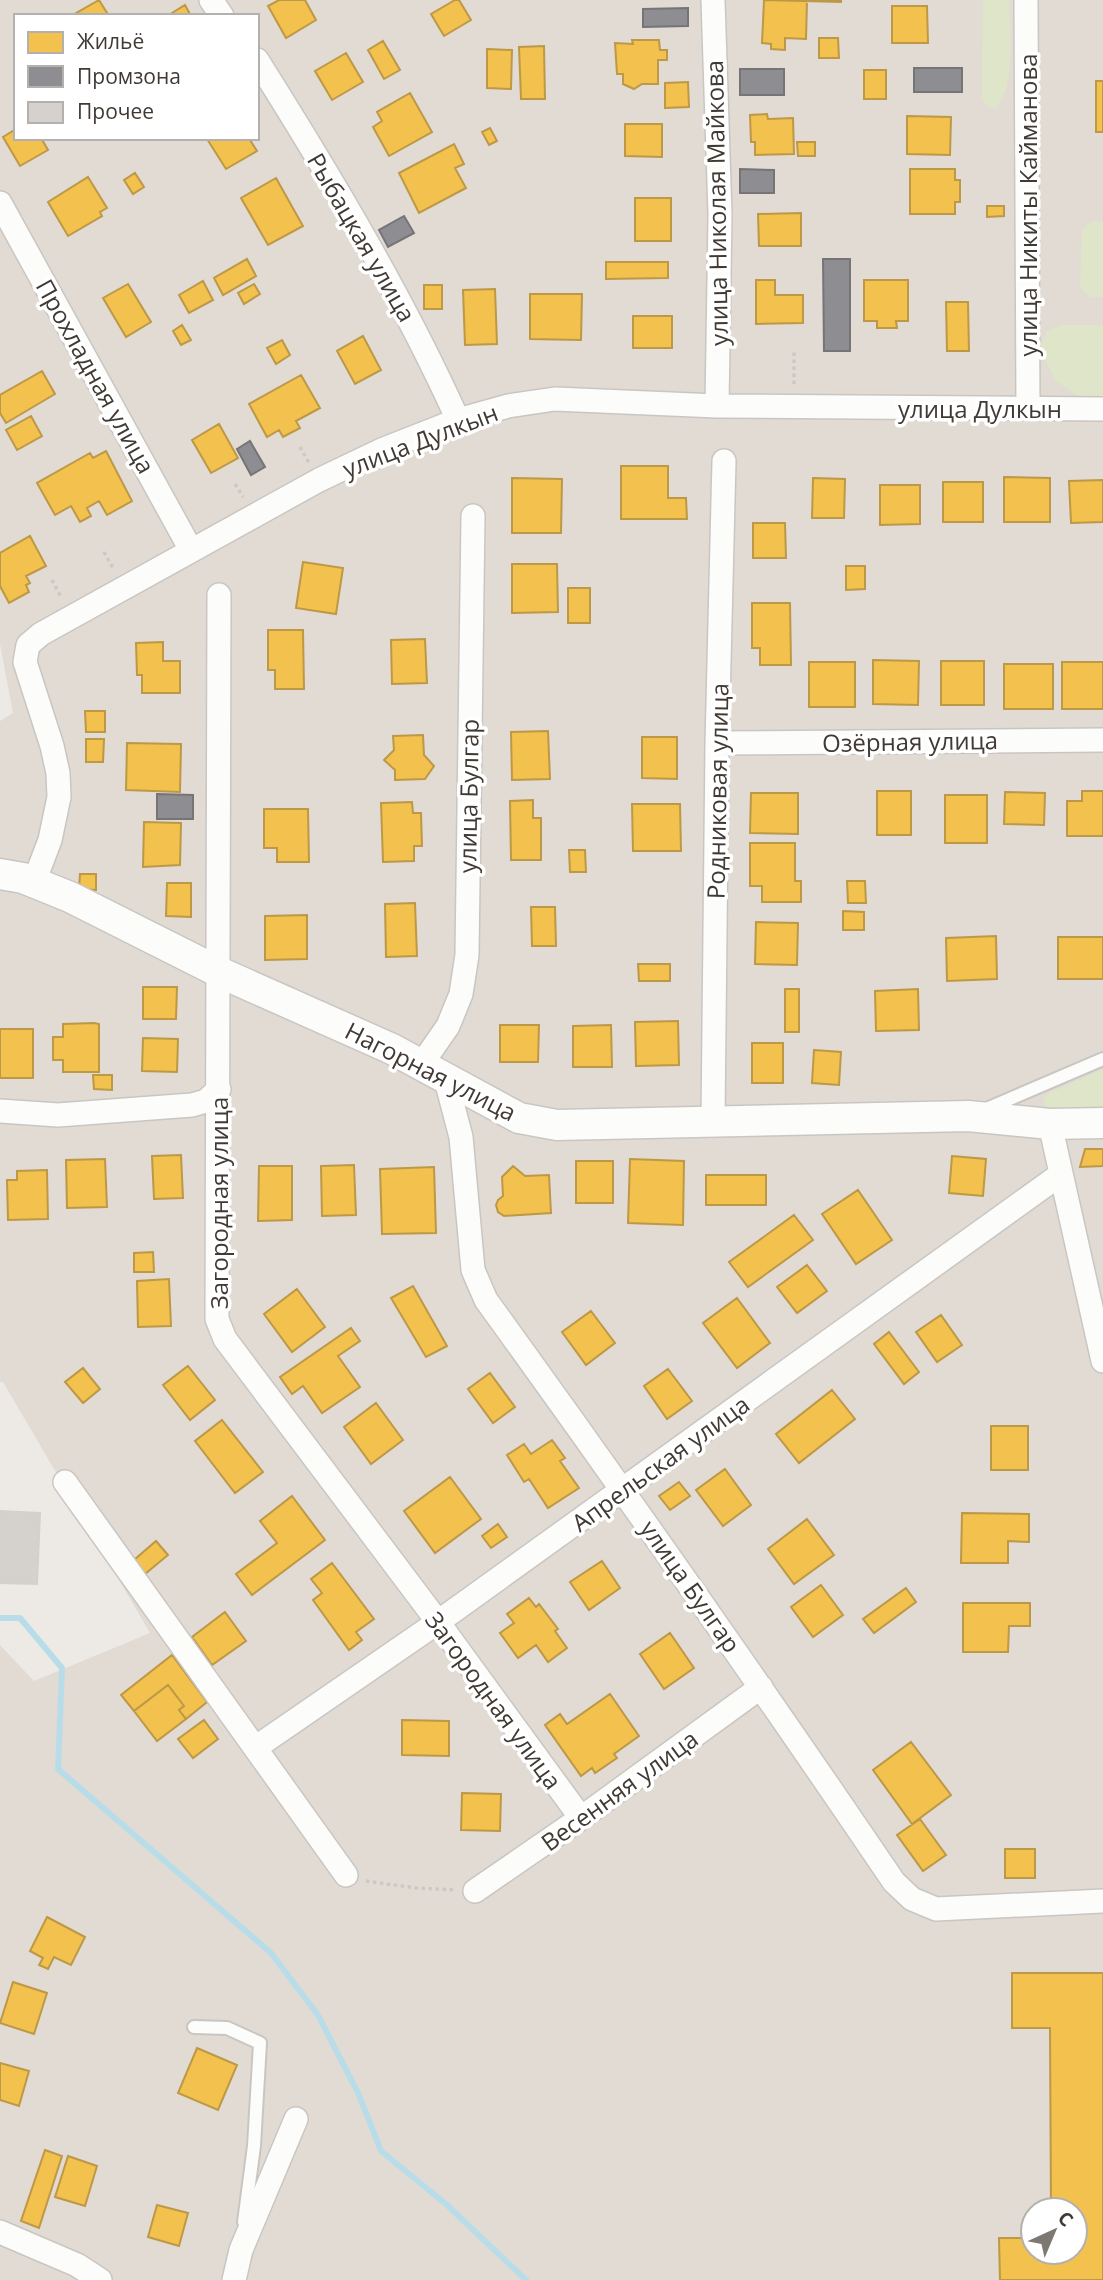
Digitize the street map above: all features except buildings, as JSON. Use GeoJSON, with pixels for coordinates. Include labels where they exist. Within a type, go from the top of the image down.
{"type":"FeatureCollection","features":[{"type":"Feature","properties":{"kind":"street","name":"улица Николая Майкова"},"geometry":{"type":"LineString","coordinates":[[713,0],[720,214],[717,406]]}},
{"type":"Feature","properties":{"kind":"street","name":"улица Никиты Кайманова"},"geometry":{"type":"LineString","coordinates":[[1026,0],[1028,409]]}},
{"type":"Feature","properties":{"kind":"street","name":"Рыбацкая улица"},"geometry":{"type":"LineString","coordinates":[[259,63],[356,220],[428,353],[458,420]]}},
{"type":"Feature","properties":{"kind":"street","name":"Прохладная улица"},"geometry":{"type":"LineString","coordinates":[[0,203],[191,551]]}},
{"type":"Feature","properties":{"kind":"street","name":"улица Дулкын"},"geometry":{"type":"LineString","coordinates":[[34,882],[50,839],[59,797],[54,755],[25,662],[28,645],[41,634],[319,480],[384,449],[458,420],[508,406],[555,399],[717,406],[1103,409]]}},
{"type":"Feature","properties":{"kind":"street","name":"Родниковая улица"},"geometry":{"type":"LineString","coordinates":[[713,1121],[717,743],[724,461]]}},
{"type":"Feature","properties":{"kind":"street","name":"улица Булгар"},"geometry":{"type":"LineString","coordinates":[[421,1065],[448,1026],[461,994],[467,955],[472,516]]}},
{"type":"Feature","properties":{"kind":"street","name":"Загородная улица"},"geometry":{"type":"LineString","coordinates":[[219,595],[217,1319],[225,1339],[438,1622],[581,1818]]}},
{"type":"Feature","properties":{"kind":"street","name":"Озёрная улица"},"geometry":{"type":"LineString","coordinates":[[717,743],[1103,740]]}},
{"type":"Feature","properties":{"kind":"street","name":"Нагорная улица"},"geometry":{"type":"LineString","coordinates":[[0,874],[34,882],[70,897],[219,972],[392,1048],[519,1118],[557,1125],[968,1116],[1050,1124],[1103,1123]]}},
{"type":"Feature","properties":{"kind":"street","name":"улица Булгар"},"geometry":{"type":"LineString","coordinates":[[446,1080],[461,1137],[473,1270],[486,1300],[623,1489],[894,1882],[912,1899],[936,1909],[1103,1901]]}},
{"type":"Feature","properties":{"kind":"street"},"geometry":{"type":"LineString","coordinates":[[0,1111],[58,1115],[192,1105],[206,1101],[219,1089]]}},
{"type":"Feature","properties":{"kind":"street"},"geometry":{"type":"LineString","coordinates":[[1050,1124],[1103,1361]]}},
{"type":"Feature","properties":{"kind":"street","name":"Апрельская улица"},"geometry":{"type":"LineString","coordinates":[[255,1748],[438,1622],[1061,1174]]}},
{"type":"Feature","properties":{"kind":"street"},"geometry":{"type":"LineString","coordinates":[[65,1482],[346,1875]]}},
{"type":"Feature","properties":{"kind":"street","name":"Весенняя улица"},"geometry":{"type":"LineString","coordinates":[[475,1891],[581,1818],[761,1687]]}},
{"type":"Feature","properties":{"kind":"street"},"geometry":{"type":"LineString","coordinates":[[234,2280],[241,2250],[296,2119]]}},
{"type":"Feature","properties":{"kind":"street"},"geometry":{"type":"LineString","coordinates":[[0,2232],[77,2265],[100,2280]]}},
{"type":"Feature","properties":{"kind":"lane"},"geometry":{"type":"LineString","coordinates":[[968,1116],[1103,1059]]}},
{"type":"Feature","properties":{"kind":"lane"},"geometry":{"type":"LineString","coordinates":[[194,2027],[227,2028],[260,2043],[254,2146],[241,2250]]}},
{"type":"Feature","properties":{"kind":"path"},"geometry":{"type":"LineString","coordinates":[[794,351],[794,407]]}},
{"type":"Feature","properties":{"kind":"path"},"geometry":{"type":"LineString","coordinates":[[346,1875],[373,1883],[475,1891]]}},
{"type":"Feature","properties":{"kind":"shaded area"},"geometry":{"type":"Polygon","coordinates":[[[0,0],[1103,0],[1103,2280],[0,2280],[0,1645],[34,1681],[150,1633],[3,1382],[0,1382],[0,721],[13,713],[0,644],[0,0]]]}},
{"type":"Feature","properties":{"kind":"green space"},"geometry":{"type":"Polygon","coordinates":[[[983,0],[1009,0],[1009,72],[1007,86],[996,108],[989,108],[982,100],[983,0]]]}},
{"type":"Feature","properties":{"kind":"green space"},"geometry":{"type":"Polygon","coordinates":[[[1092,221],[1103,222],[1103,297],[1090,297],[1080,287],[1082,229],[1092,221]]]}},
{"type":"Feature","properties":{"kind":"green space"},"geometry":{"type":"Polygon","coordinates":[[[1063,325],[1103,325],[1103,398],[1084,400],[1056,381],[1040,350],[1046,331],[1063,325]]]}},
{"type":"Feature","properties":{"kind":"green space"},"geometry":{"type":"Polygon","coordinates":[[[1103,1069],[1103,1108],[1050,1110],[1045,1106],[1043,1099],[1047,1094],[1103,1069]]]}},
{"type":"Feature","properties":{"kind":"waterway"},"geometry":{"type":"LineString","coordinates":[[0,1618],[20,1618],[62,1668],[58,1769],[271,1953],[318,2015],[359,2095],[381,2151],[447,2205],[526,2280]]}}]}
